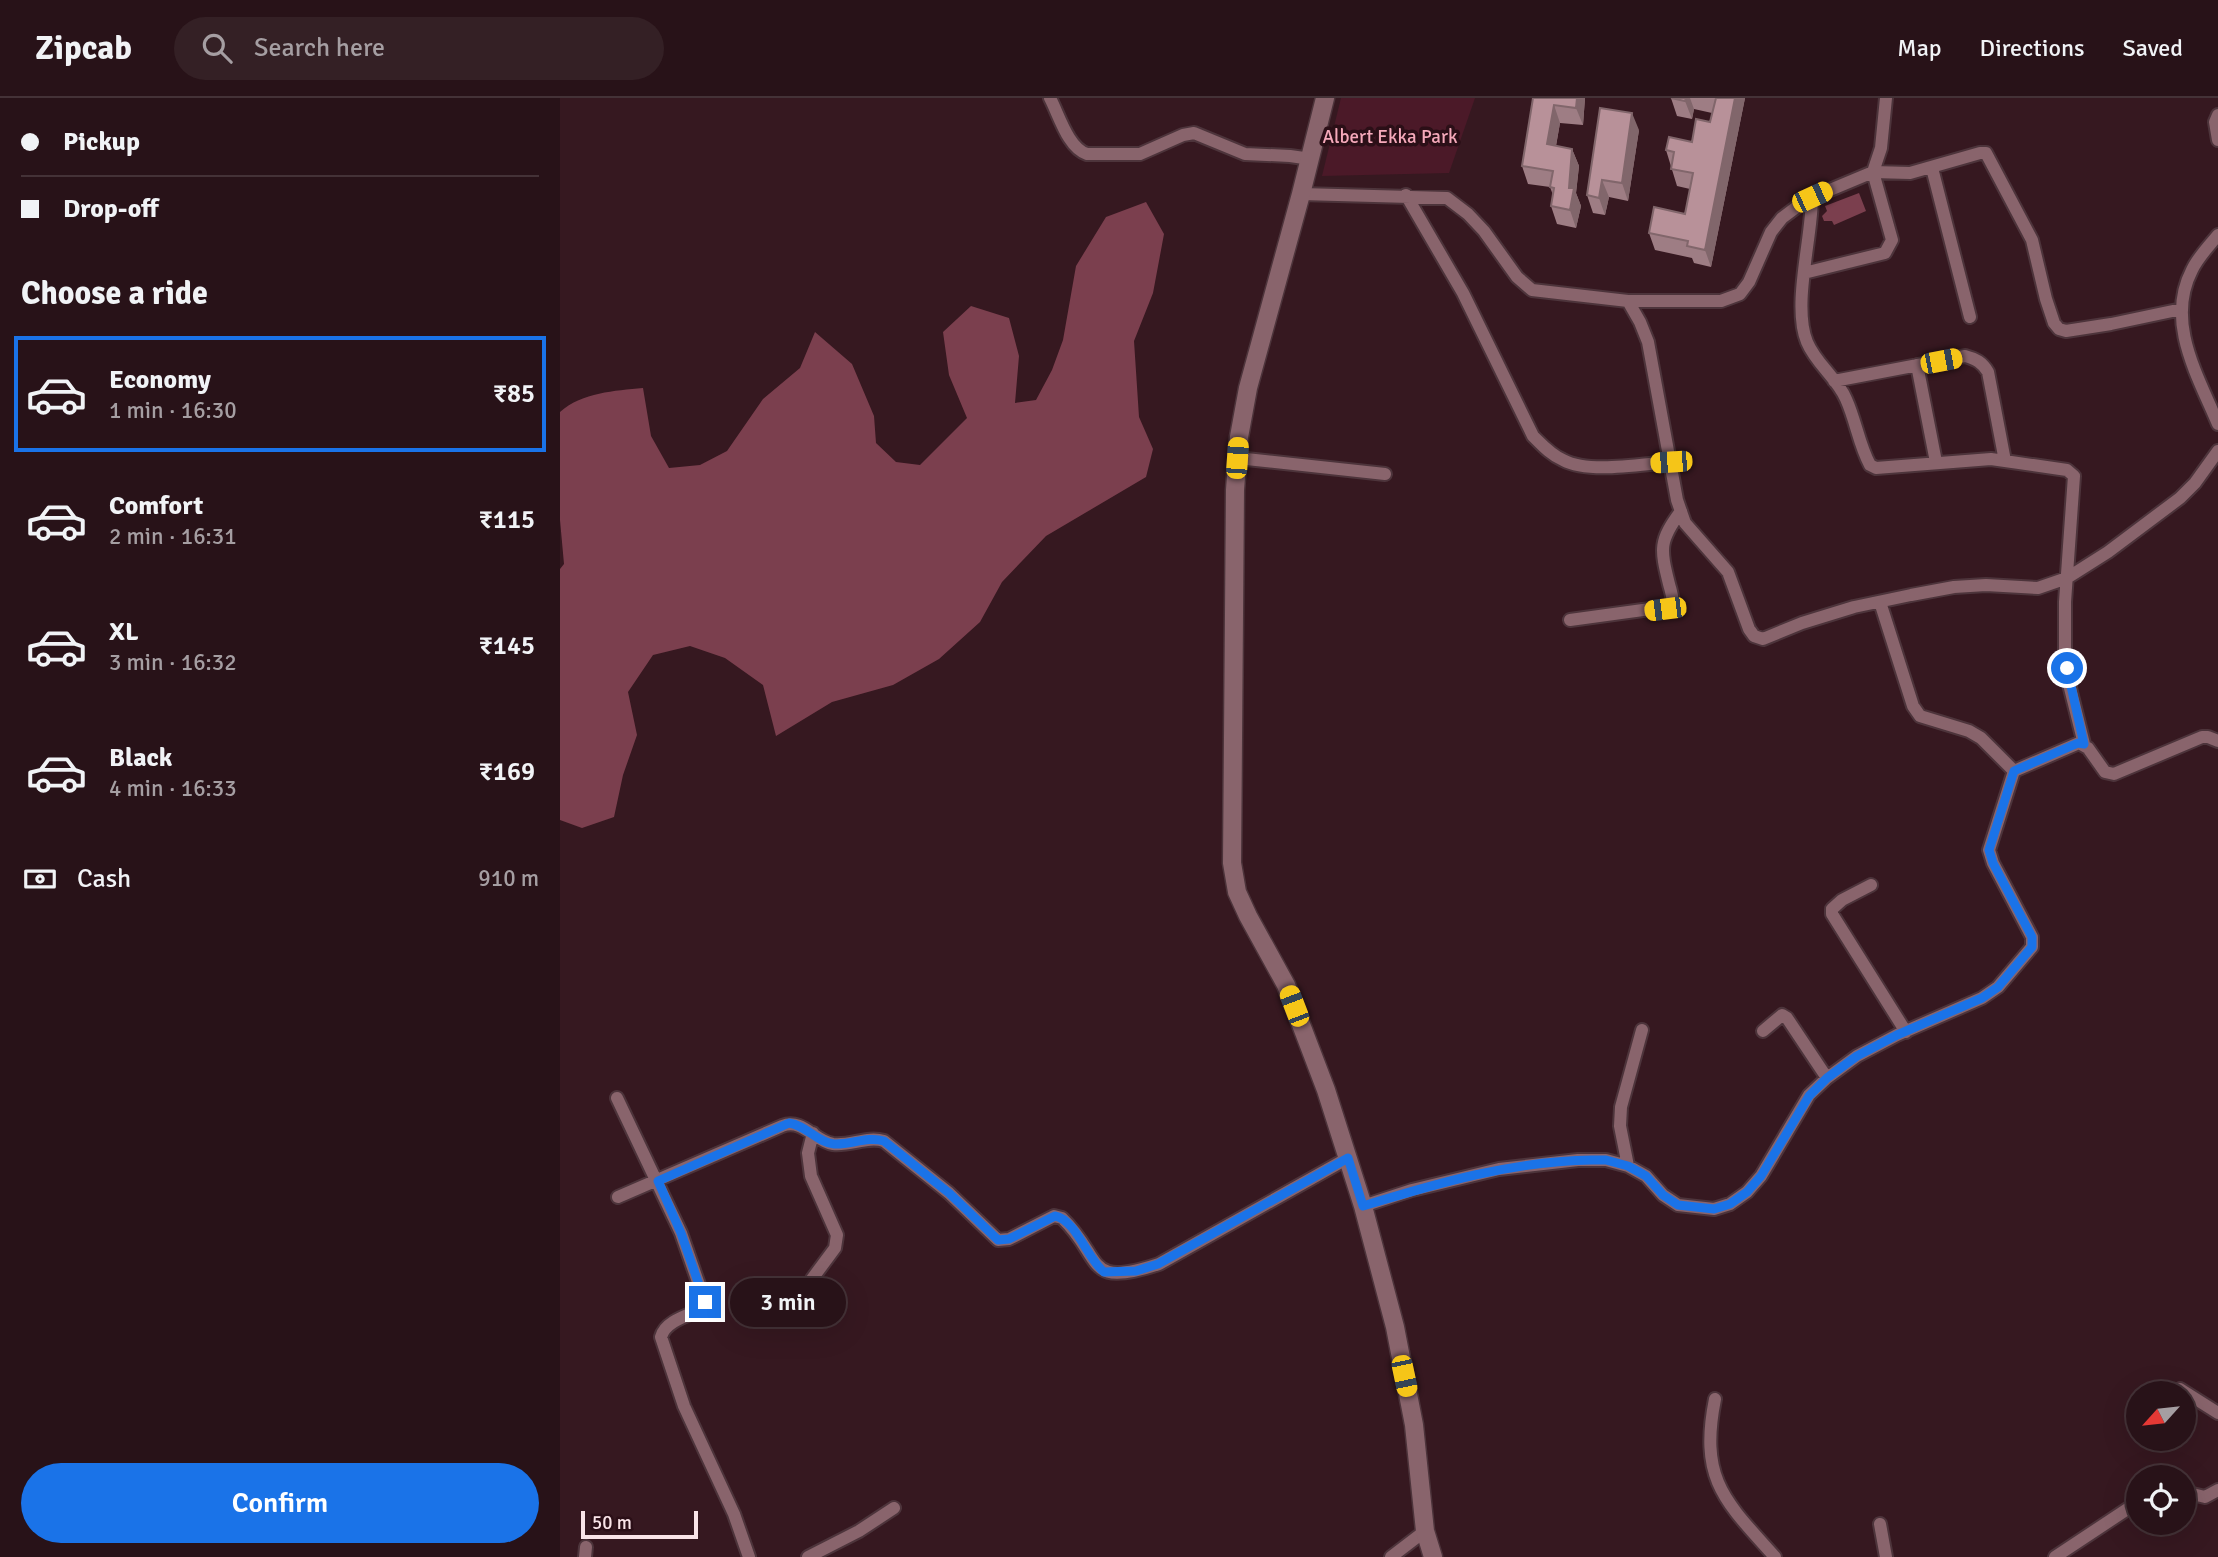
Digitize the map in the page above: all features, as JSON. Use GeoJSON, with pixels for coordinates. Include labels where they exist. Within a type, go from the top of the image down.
{"type":"FeatureCollection","features":[{"type":"Feature","properties":{"kind":"street"},"geometry":{"type":"LineString","coordinates":[[1051,98],[1074,145],[1080,152],[1087,154],[1140,154],[1182,135],[1195,133],[1245,154],[1311,159]]}},
{"type":"Feature","properties":{"kind":"street"},"geometry":{"type":"LineString","coordinates":[[1325,98],[1311,159],[1248,388],[1237,458],[1233,863],[1237,892],[1286,985],[1326,1090],[1363,1206],[1395,1327],[1414,1425],[1425,1531],[1433,1557]]}},
{"type":"Feature","properties":{"kind":"street"},"geometry":{"type":"LineString","coordinates":[[1804,273],[1885,253],[1890,249],[1892,240],[1873,172],[1881,148],[1886,98]]}},
{"type":"Feature","properties":{"kind":"street"},"geometry":{"type":"LineString","coordinates":[[2218,115],[2215,122],[2218,141]]}},
{"type":"Feature","properties":{"kind":"street"},"geometry":{"type":"LineString","coordinates":[[1301,194],[1447,198],[1484,231],[1517,277],[1532,290],[1628,302],[1721,301],[1740,294],[1749,282],[1771,232],[1782,218],[1812,197],[1873,172],[1910,173],[1986,153],[2032,240],[2046,299],[2054,323],[2059,328],[2066,331],[2182,309]]}},
{"type":"Feature","properties":{"kind":"street"},"geometry":{"type":"LineString","coordinates":[[1932,168],[1969,317]]}},
{"type":"Feature","properties":{"kind":"street"},"geometry":{"type":"LineString","coordinates":[[1406,195],[1463,293],[1539,442],[1563,461],[1577,464],[1605,467],[1671,462]]}},
{"type":"Feature","properties":{"kind":"street"},"geometry":{"type":"LineString","coordinates":[[1812,197],[1812,218],[1801,293],[1805,340],[1817,362],[1846,397],[1870,465],[1876,468],[1992,459],[2067,470],[2074,475],[2065,602],[2065,652],[2069,684],[2084,744],[2105,772],[2114,774],[2202,737],[2218,741]]}},
{"type":"Feature","properties":{"kind":"street"},"geometry":{"type":"LineString","coordinates":[[2218,235],[2193,266],[2188,278],[2181,329],[2218,425]]}},
{"type":"Feature","properties":{"kind":"street"},"geometry":{"type":"LineString","coordinates":[[1628,302],[1648,342],[1685,523],[1728,572],[1749,629],[1754,636],[1763,639],[1802,623],[1880,602],[1954,587],[1986,585],[2038,588],[2067,578],[2108,552],[2180,498],[2195,483],[2218,451]]}},
{"type":"Feature","properties":{"kind":"street"},"geometry":{"type":"LineString","coordinates":[[1833,381],[1965,356],[1983,363],[1988,372],[2005,461]]}},
{"type":"Feature","properties":{"kind":"street"},"geometry":{"type":"LineString","coordinates":[[1917,365],[1936,462]]}},
{"type":"Feature","properties":{"kind":"street"},"geometry":{"type":"LineString","coordinates":[[1237,458],[1385,474]]}},
{"type":"Feature","properties":{"kind":"street"},"geometry":{"type":"LineString","coordinates":[[1570,620],[1672,606],[1673,599],[1662,546],[1666,532],[1681,511]]}},
{"type":"Feature","properties":{"kind":"street"},"geometry":{"type":"LineString","coordinates":[[1880,602],[1913,706],[1920,716],[1981,737],[2014,771]]}},
{"type":"Feature","properties":{"kind":"street"},"geometry":{"type":"LineString","coordinates":[[1363,1206],[1412,1190],[1499,1169],[1578,1160],[1606,1160],[1628,1166],[1646,1176],[1663,1195],[1678,1205],[1714,1209],[1730,1204],[1747,1192],[1761,1176],[1809,1096],[1827,1078],[1857,1056],[1990,993],[2032,947],[2032,937],[1993,863],[1989,850],[2014,771],[2078,743],[2084,744]]}},
{"type":"Feature","properties":{"kind":"street"},"geometry":{"type":"LineString","coordinates":[[1871,885],[1842,900],[1832,909],[1832,914],[1906,1031]]}},
{"type":"Feature","properties":{"kind":"street"},"geometry":{"type":"LineString","coordinates":[[1763,1031],[1777,1017],[1782,1015],[1787,1018],[1827,1078]]}},
{"type":"Feature","properties":{"kind":"street"},"geometry":{"type":"LineString","coordinates":[[1628,1166],[1620,1126],[1621,1107],[1643,1030]]}},
{"type":"Feature","properties":{"kind":"street"},"geometry":{"type":"LineString","coordinates":[[617,1098],[681,1233],[706,1306],[668,1325],[661,1337],[684,1406],[734,1514],[749,1557]]}},
{"type":"Feature","properties":{"kind":"street"},"geometry":{"type":"LineString","coordinates":[[618,1197],[789,1123],[796,1124],[825,1142],[835,1144],[875,1138],[884,1141],[949,1193],[998,1240],[1009,1239],[1055,1216],[1062,1218],[1069,1224],[1096,1265],[1104,1272],[1115,1273],[1136,1271],[1158,1264],[1348,1158]]}},
{"type":"Feature","properties":{"kind":"street"},"geometry":{"type":"LineString","coordinates":[[812,1279],[835,1248],[837,1236],[811,1177],[808,1153],[813,1133]]}},
{"type":"Feature","properties":{"kind":"street"},"geometry":{"type":"LineString","coordinates":[[1715,1399],[1710,1439],[1713,1473],[1741,1520],[1775,1557]]}},
{"type":"Feature","properties":{"kind":"street"},"geometry":{"type":"LineString","coordinates":[[2196,1399],[2218,1413]]}},
{"type":"Feature","properties":{"kind":"street"},"geometry":{"type":"LineString","coordinates":[[2196,1495],[2205,1497],[2218,1490]]}},
{"type":"Feature","properties":{"kind":"street"},"geometry":{"type":"LineString","coordinates":[[808,1557],[859,1531],[894,1508]]}},
{"type":"Feature","properties":{"kind":"street"},"geometry":{"type":"LineString","coordinates":[[2055,1557],[2126,1510]]}},
{"type":"Feature","properties":{"kind":"street"},"geometry":{"type":"LineString","coordinates":[[1880,1524],[1886,1557]]}},
{"type":"Feature","properties":{"kind":"street"},"geometry":{"type":"LineString","coordinates":[[1391,1557],[1425,1531]]}},
{"type":"Feature","properties":{"kind":"green space","name":"Albert Ekka Park"},"geometry":{"type":"Polygon","coordinates":[[[1341,98],[1475,98],[1449,173],[1322,176],[1341,98]]]}},
{"type":"Feature","properties":{"kind":"shaded area"},"geometry":{"type":"Polygon","coordinates":[[[1859,193],[1866,211],[1834,225],[1832,221],[1824,221],[1822,216],[1827,211],[1825,206],[1859,193]]]}},
{"type":"Feature","properties":{"kind":"shaded area"},"geometry":{"type":"Polygon","coordinates":[[[1146,202],[1164,234],[1153,293],[1134,341],[1139,417],[1153,449],[1146,477],[1046,536],[1002,582],[980,622],[939,659],[893,685],[832,702],[776,736],[763,685],[725,658],[690,646],[653,655],[628,692],[637,735],[623,775],[614,817],[582,828],[560,820],[560,569],[564,564],[560,520],[560,412],[589,396],[643,388],[651,436],[669,468],[700,465],[727,451],[763,399],[800,368],[815,332],[852,364],[874,416],[876,443],[896,462],[920,465],[967,418],[949,375],[943,332],[971,306],[1009,318],[1019,356],[1015,403],[1036,400],[1052,370],[1063,340],[1076,266],[1106,217],[1146,202]]]}},
{"type":"Feature","properties":{"kind":"building"},"geometry":{"type":"Polygon","coordinates":[[[1533,98],[1577,98],[1576,108],[1554,105],[1547,144],[1572,149],[1569,188],[1574,188],[1570,210],[1551,206],[1553,171],[1522,166],[1533,98]]]}},
{"type":"Feature","properties":{"kind":"building"},"geometry":{"type":"Polygon","coordinates":[[[1716,98],[1735,98],[1705,250],[1687,246],[1688,241],[1649,233],[1654,207],[1685,214],[1693,173],[1671,169],[1674,152],[1666,150],[1669,137],[1692,142],[1696,119],[1710,122],[1716,98]]]}},
{"type":"Feature","properties":{"kind":"building"},"geometry":{"type":"Polygon","coordinates":[[[1600,108],[1632,113],[1622,183],[1602,180],[1599,198],[1587,195],[1600,108]]]}},
{"type":"Feature","properties":{"kind":"route"},"geometry":{"type":"LineString","coordinates":[[705,1302],[681,1233],[658,1181],[789,1123],[806,1129],[825,1142],[835,1144],[875,1138],[884,1141],[949,1193],[998,1240],[1009,1239],[1055,1216],[1062,1218],[1069,1224],[1096,1265],[1104,1272],[1115,1273],[1136,1271],[1158,1264],[1348,1158],[1363,1206],[1412,1190],[1499,1169],[1578,1160],[1606,1160],[1628,1166],[1646,1176],[1663,1195],[1678,1205],[1714,1209],[1730,1204],[1747,1192],[1761,1176],[1809,1096],[1827,1078],[1857,1056],[1897,1035],[1982,998],[1998,987],[2032,947],[2032,937],[2027,925],[1993,863],[1989,850],[2014,771],[2078,743],[2084,744],[2067,668]]}}]}
